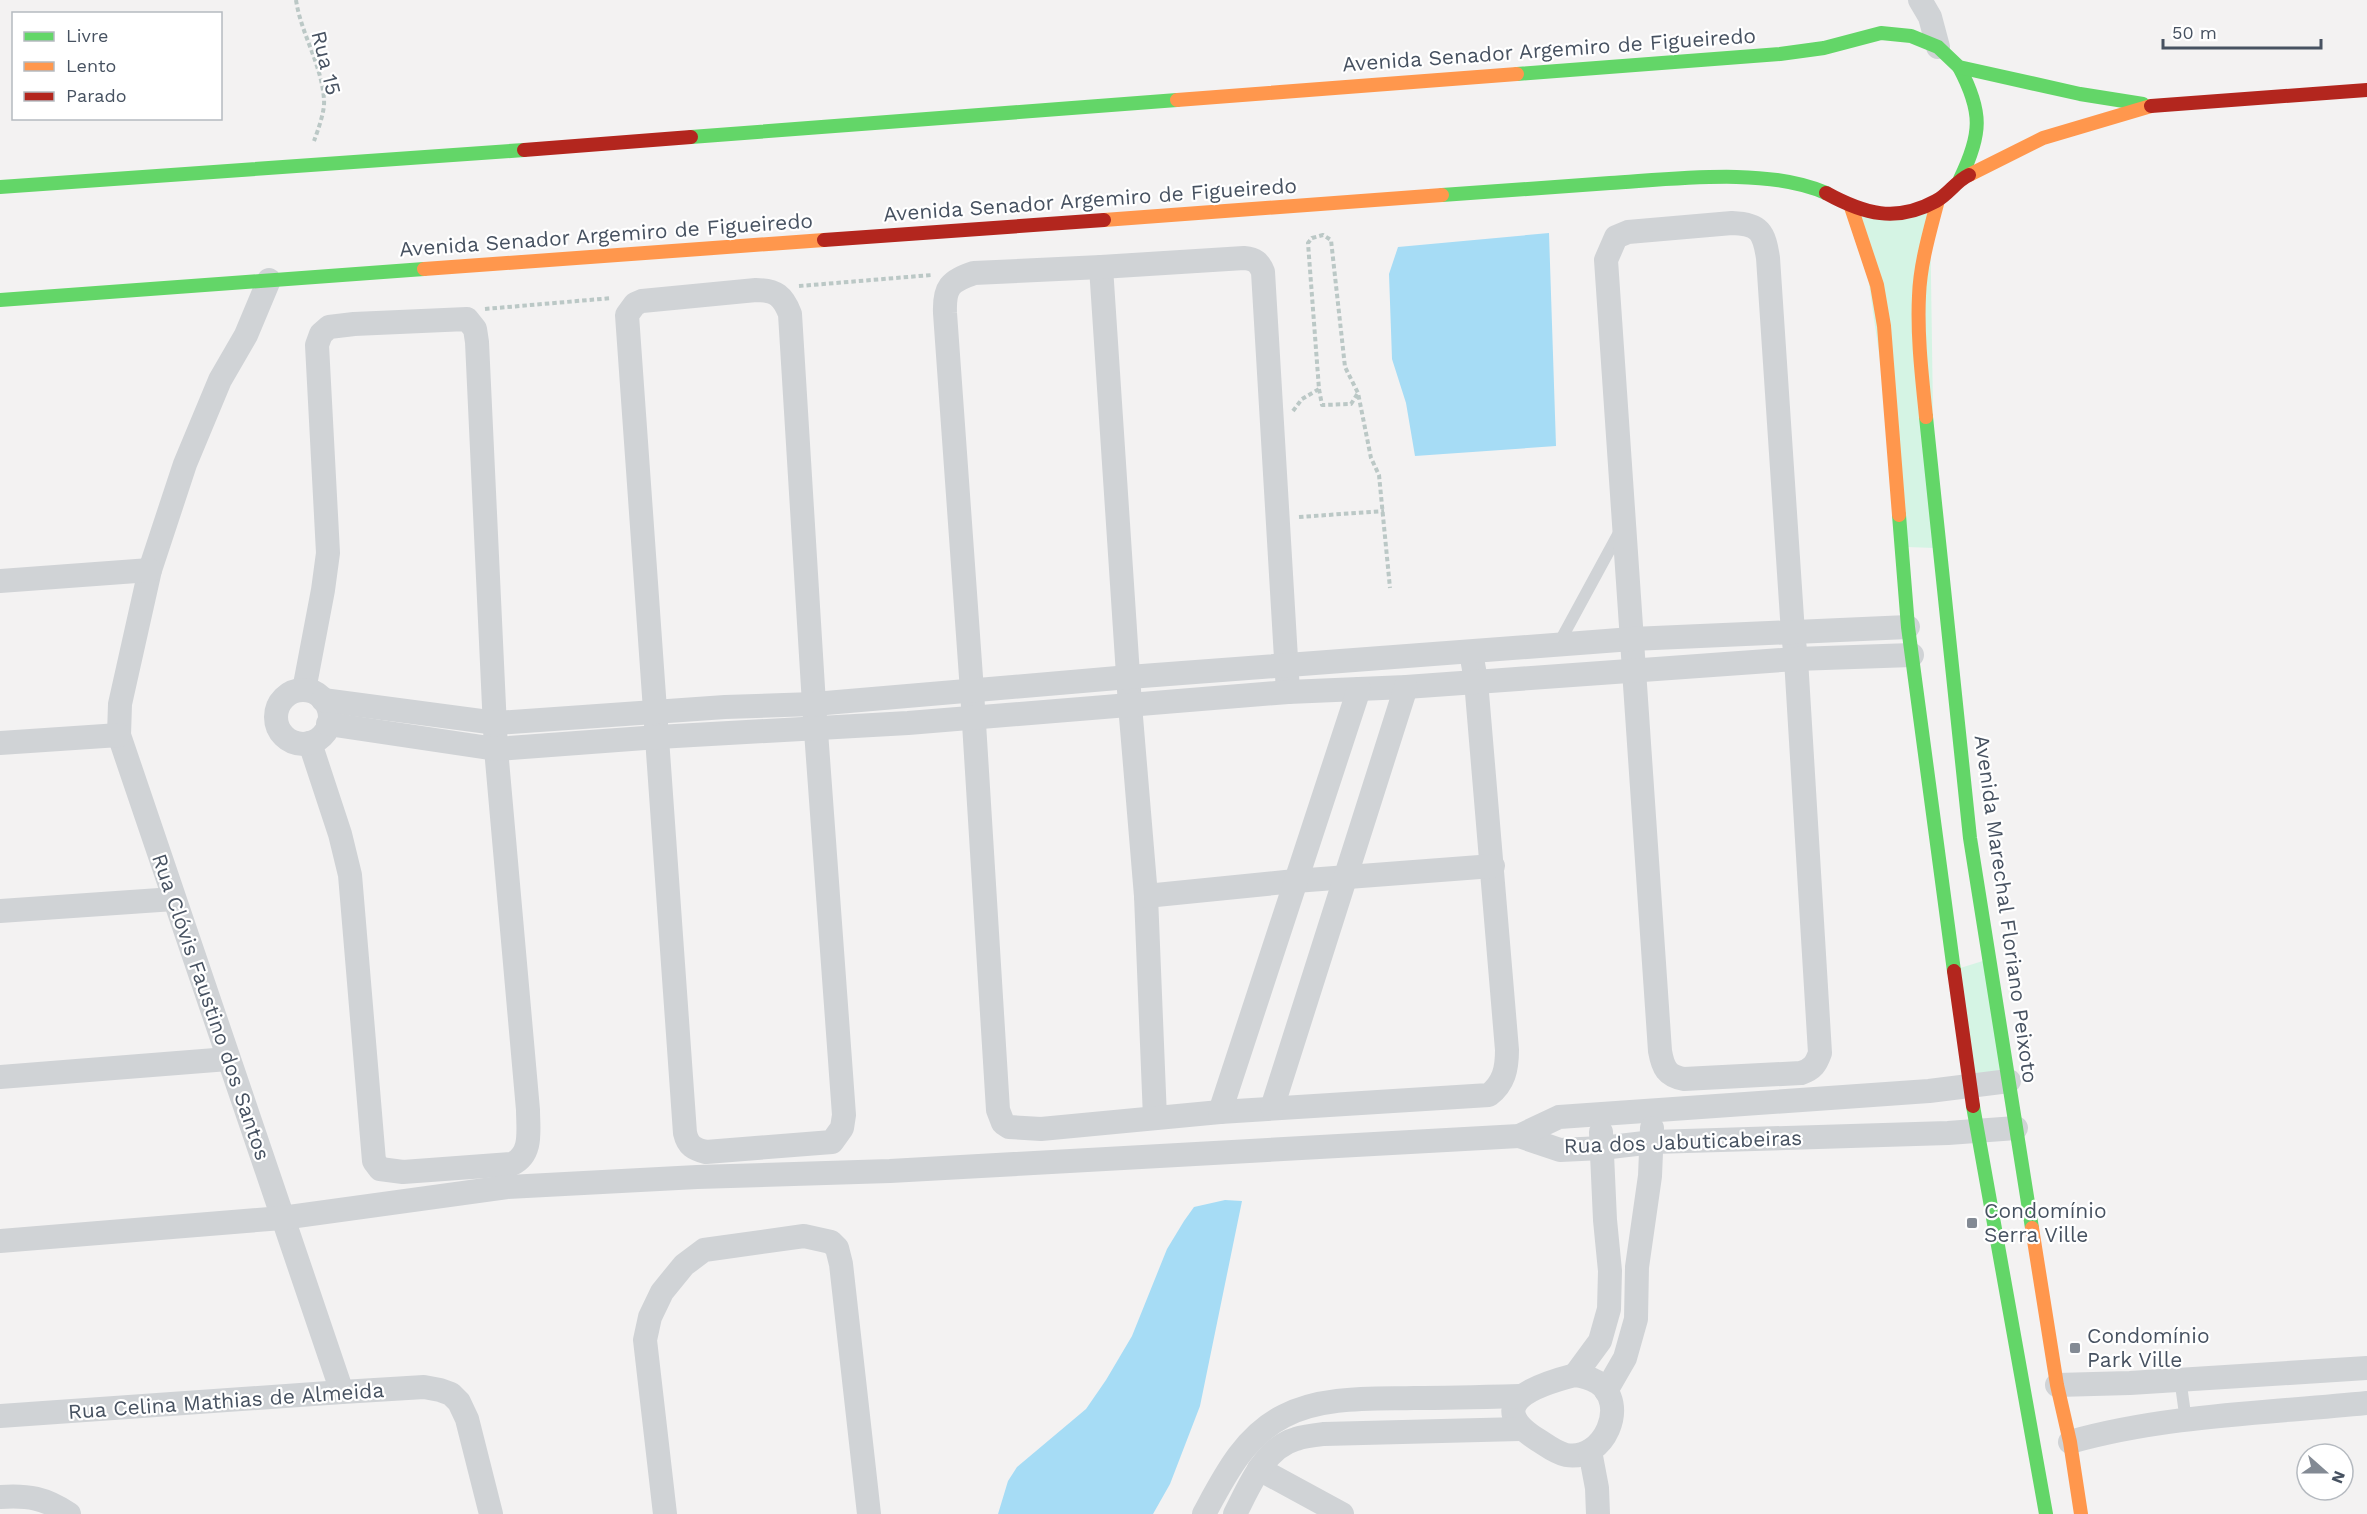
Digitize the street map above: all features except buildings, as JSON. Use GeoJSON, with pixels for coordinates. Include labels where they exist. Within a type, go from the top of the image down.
{"type":"FeatureCollection","features":[{"type":"Feature","properties":{"kind":"main road","name":"Avenida Senador Argemiro de Figueiredo"},"geometry":{"type":"LineString","coordinates":[[0,187],[303,167],[1780,54],[1824,48],[1881,33],[1911,36],[1938,47],[1959,67],[2080,94],[2153,105],[2367,90]]}},
{"type":"Feature","properties":{"kind":"main road"},"geometry":{"type":"LineString","coordinates":[[1959,67],[1973,93],[1979,122],[1974,152],[1960,179]]}},
{"type":"Feature","properties":{"kind":"main road","name":"Avenida Senador Argemiro de Figueiredo"},"geometry":{"type":"LineString","coordinates":[[0,300],[1668,179],[1746,178],[1787,181],[1824,192],[1851,207],[1880,215],[1910,212],[1938,200],[1960,179],[2043,138],[2153,105]]}},
{"type":"Feature","properties":{"kind":"main road","name":"Avenida Marechal Floriano Peixoto"},"geometry":{"type":"LineString","coordinates":[[1938,200],[1927,245],[1919,295],[1930,552],[1970,838],[1979,958],[2009,1081],[2057,1385],[2070,1442],[2081,1514]]}},
{"type":"Feature","properties":{"kind":"main road"},"geometry":{"type":"LineString","coordinates":[[1851,207],[1877,285],[1884,326],[1908,627],[1969,1087],[1979,1132],[2046,1514]]}},
{"type":"Feature","properties":{"kind":"main road"},"geometry":{"type":"LineString","coordinates":[[1902,552],[1930,552]]}},
{"type":"Feature","properties":{"kind":"main road"},"geometry":{"type":"LineString","coordinates":[[1954,967],[1979,958]]}},
{"type":"Feature","properties":{"kind":"street"},"geometry":{"type":"LineString","coordinates":[[1920,0],[1930,17],[1938,47]]}},
{"type":"Feature","properties":{"kind":"street"},"geometry":{"type":"LineString","coordinates":[[1732,223],[1749,224],[1759,230],[1765,241],[1793,633],[1820,1053],[1811,1070],[1801,1073],[1684,1079],[1675,1077],[1667,1072],[1662,1064],[1623,525],[1605,260],[1616,237],[1628,232],[1732,223]]}},
{"type":"Feature","properties":{"kind":"street"},"geometry":{"type":"LineString","coordinates":[[1288,692],[1263,273],[1260,264],[1253,259],[1244,258],[974,273],[957,278],[949,286],[944,297],[972,691],[998,1110],[1003,1123],[1009,1127],[1041,1129],[1272,1108],[1489,1095],[1498,1088],[1507,1066],[1507,1050],[1493,866],[1476,681],[1471,652]]}},
{"type":"Feature","properties":{"kind":"street"},"geometry":{"type":"LineString","coordinates":[[1101,267],[1130,705],[1146,896],[1155,1118]]}},
{"type":"Feature","properties":{"kind":"street"},"geometry":{"type":"LineString","coordinates":[[0,743],[118,735],[120,704],[150,570],[185,464],[220,380],[246,335],[269,280]]}},
{"type":"Feature","properties":{"kind":"street"},"geometry":{"type":"LineString","coordinates":[[756,290],[770,290],[779,294],[785,301],[790,314],[814,704],[844,1115],[842,1128],[832,1142],[706,1152],[692,1147],[687,1142],[685,1133],[627,315],[634,304],[642,301],[756,290]]}},
{"type":"Feature","properties":{"kind":"street"},"geometry":{"type":"LineString","coordinates":[[310,743],[340,834],[350,875],[374,1161],[380,1168],[396,1172],[512,1164],[521,1160],[526,1150],[528,1110],[496,749],[477,342],[475,329],[467,319],[354,324],[329,327],[321,334],[317,345],[327,553],[314,695]]}},
{"type":"Feature","properties":{"kind":"street"},"geometry":{"type":"LineString","coordinates":[[0,581],[150,570]]}},
{"type":"Feature","properties":{"kind":"street"},"geometry":{"type":"LineString","coordinates":[[314,695],[328,707],[328,724],[318,739],[310,743],[294,743],[280,732],[277,725],[278,708],[288,694],[314,695],[496,723],[814,704],[1129,677],[1286,667],[1632,639],[1908,627]]}},
{"type":"Feature","properties":{"kind":"street"},"geometry":{"type":"LineString","coordinates":[[328,724],[496,749],[973,718],[1288,692],[1406,687],[1796,659],[1912,655]]}},
{"type":"Feature","properties":{"kind":"street"},"geometry":{"type":"LineString","coordinates":[[1272,1108],[1406,687]]}},
{"type":"Feature","properties":{"kind":"street"},"geometry":{"type":"LineString","coordinates":[[1220,1112],[1359,689]]}},
{"type":"Feature","properties":{"kind":"street","name":"Rua Clóvis Faustino dos Santos"},"geometry":{"type":"LineString","coordinates":[[118,735],[342,1392]]}},
{"type":"Feature","properties":{"kind":"street"},"geometry":{"type":"LineString","coordinates":[[1146,896],[1295,881],[1493,866]]}},
{"type":"Feature","properties":{"kind":"street"},"geometry":{"type":"LineString","coordinates":[[0,911],[174,899]]}},
{"type":"Feature","properties":{"kind":"street"},"geometry":{"type":"LineString","coordinates":[[0,1077],[228,1059]]}},
{"type":"Feature","properties":{"kind":"street","name":"Rua dos Jabuticabeiras"},"geometry":{"type":"LineString","coordinates":[[1519,1136],[1558,1117],[1969,1087],[2009,1081]]}},
{"type":"Feature","properties":{"kind":"street"},"geometry":{"type":"LineString","coordinates":[[1606,1391],[1625,1358],[1636,1319],[1637,1267],[1653,1142],[1651,1109]]}},
{"type":"Feature","properties":{"kind":"street"},"geometry":{"type":"LineString","coordinates":[[1520,1429],[1514,1412],[1520,1396],[1528,1390],[1575,1374],[1600,1341],[1610,1309],[1601,1114]]}},
{"type":"Feature","properties":{"kind":"street","name":"Rua dos Jabuticabeiras"},"geometry":{"type":"LineString","coordinates":[[1519,1136],[1560,1150],[1653,1142],[1979,1132],[2016,1128]]}},
{"type":"Feature","properties":{"kind":"street"},"geometry":{"type":"LineString","coordinates":[[0,1241],[282,1218],[466,1191],[574,1183],[890,1171],[1519,1136]]}},
{"type":"Feature","properties":{"kind":"street"},"geometry":{"type":"LineString","coordinates":[[665,1514],[645,1340],[650,1317],[662,1292],[684,1265],[704,1250],[804,1236],[831,1242],[837,1248],[841,1264],[869,1514]]}},
{"type":"Feature","properties":{"kind":"street"},"geometry":{"type":"LineString","coordinates":[[2057,1385],[2367,1368]]}},
{"type":"Feature","properties":{"kind":"street"},"geometry":{"type":"LineString","coordinates":[[2331,1370],[2333,1407]]}},
{"type":"Feature","properties":{"kind":"street"},"geometry":{"type":"LineString","coordinates":[[1235,1514],[1259,1469],[1276,1450],[1294,1439],[1324,1434],[1520,1429],[1565,1455],[1577,1455],[1590,1451],[1602,1442],[1608,1429],[1612,1414],[1610,1400],[1599,1382],[1575,1374]]}},
{"type":"Feature","properties":{"kind":"street","name":"Rua Celina Mathias de Almeida"},"geometry":{"type":"LineString","coordinates":[[0,1416],[424,1387],[451,1394],[459,1402],[467,1419],[491,1514]]}},
{"type":"Feature","properties":{"kind":"street"},"geometry":{"type":"LineString","coordinates":[[1204,1514],[1228,1467],[1253,1439],[1283,1416],[1315,1405],[1366,1399],[1520,1396]]}},
{"type":"Feature","properties":{"kind":"street"},"geometry":{"type":"LineString","coordinates":[[2070,1442],[2105,1432],[2186,1421],[2367,1403]]}},
{"type":"Feature","properties":{"kind":"street"},"geometry":{"type":"LineString","coordinates":[[1590,1451],[1597,1488],[1598,1514]]}},
{"type":"Feature","properties":{"kind":"street"},"geometry":{"type":"LineString","coordinates":[[1259,1469],[1342,1514]]}},
{"type":"Feature","properties":{"kind":"street"},"geometry":{"type":"LineString","coordinates":[[0,1497],[23,1496],[53,1503],[69,1514]]}},
{"type":"Feature","properties":{"kind":"lane"},"geometry":{"type":"LineString","coordinates":[[1558,645],[1623,525]]}},
{"type":"Feature","properties":{"kind":"lane"},"geometry":{"type":"LineString","coordinates":[[2180,1378],[2186,1421]]}},
{"type":"Feature","properties":{"kind":"path","name":"Rua 15"},"geometry":{"type":"LineString","coordinates":[[296,0],[299,18],[315,61],[324,101],[316,135],[303,167]]}},
{"type":"Feature","properties":{"kind":"path"},"geometry":{"type":"LineString","coordinates":[[1358,393],[1351,404],[1322,405],[1308,243],[1312,238],[1323,235],[1330,240],[1345,367],[1358,393],[1371,458],[1379,475],[1389,588]]}},
{"type":"Feature","properties":{"kind":"path"},"geometry":{"type":"LineString","coordinates":[[779,294],[791,287],[804,285],[935,275],[957,278]]}},
{"type":"Feature","properties":{"kind":"path"},"geometry":{"type":"LineString","coordinates":[[467,319],[477,310],[621,297],[634,304]]}},
{"type":"Feature","properties":{"kind":"path"},"geometry":{"type":"LineString","coordinates":[[1291,414],[1302,399],[1319,389]]}},
{"type":"Feature","properties":{"kind":"path"},"geometry":{"type":"LineString","coordinates":[[1298,506],[1300,528]]}},
{"type":"Feature","properties":{"kind":"path"},"geometry":{"type":"LineString","coordinates":[[1299,517],[1384,512]]}},
{"type":"Feature","properties":{"kind":"green space"},"geometry":{"type":"Polygon","coordinates":[[[1930,210],[1935,548],[1907,547],[1859,215],[1930,210]]]}},
{"type":"Feature","properties":{"kind":"green space"},"geometry":{"type":"Polygon","coordinates":[[[1986,960],[2004,1079],[1971,1083],[1957,969],[1986,960]]]}},
{"type":"Feature","properties":{"kind":"water"},"geometry":{"type":"Polygon","coordinates":[[[1549,233],[1556,446],[1415,456],[1406,403],[1392,359],[1389,274],[1398,247],[1549,233]]]}},
{"type":"Feature","properties":{"kind":"water"},"geometry":{"type":"Polygon","coordinates":[[[1225,1200],[1242,1201],[1200,1406],[1170,1484],[1153,1514],[998,1514],[1008,1481],[1017,1467],[1086,1409],[1106,1380],[1132,1336],[1167,1249],[1194,1207],[1225,1200]]]}},
{"type":"Feature","properties":{"kind":"traffic: fast"},"geometry":{"type":"LineString","coordinates":[[1517,74],[1780,54],[1824,48],[1881,33],[1911,36],[1938,47],[1959,67],[2080,94],[2143,104]]}},
{"type":"Feature","properties":{"kind":"traffic: fast"},"geometry":{"type":"LineString","coordinates":[[1959,67],[1972,97],[1977,123],[1976,136],[1960,179]]}},
{"type":"Feature","properties":{"kind":"traffic: fast"},"geometry":{"type":"LineString","coordinates":[[691,137],[1177,100]]}},
{"type":"Feature","properties":{"kind":"traffic: fast"},"geometry":{"type":"LineString","coordinates":[[0,187],[524,150]]}},
{"type":"Feature","properties":{"kind":"traffic: fast"},"geometry":{"type":"LineString","coordinates":[[1442,195],[1720,177],[1777,180],[1803,185],[1826,193]]}},
{"type":"Feature","properties":{"kind":"traffic: fast"},"geometry":{"type":"LineString","coordinates":[[0,300],[424,269]]}},
{"type":"Feature","properties":{"kind":"traffic: fast"},"geometry":{"type":"LineString","coordinates":[[1926,417],[1970,838],[2032,1228]]}},
{"type":"Feature","properties":{"kind":"traffic: fast"},"geometry":{"type":"LineString","coordinates":[[1899,515],[1908,627],[1954,971]]}},
{"type":"Feature","properties":{"kind":"traffic: fast"},"geometry":{"type":"LineString","coordinates":[[1973,1106],[2046,1514]]}},
{"type":"Feature","properties":{"kind":"traffic: slow"},"geometry":{"type":"LineString","coordinates":[[1177,100],[1517,74]]}},
{"type":"Feature","properties":{"kind":"traffic: slow"},"geometry":{"type":"LineString","coordinates":[[1969,175],[2043,138],[2151,106]]}},
{"type":"Feature","properties":{"kind":"traffic: slow"},"geometry":{"type":"LineString","coordinates":[[1104,220],[1442,195]]}},
{"type":"Feature","properties":{"kind":"traffic: slow"},"geometry":{"type":"LineString","coordinates":[[1926,417],[1919,341],[1919,296],[1923,260],[1938,200]]}},
{"type":"Feature","properties":{"kind":"traffic: slow"},"geometry":{"type":"LineString","coordinates":[[1851,207],[1877,285],[1884,326],[1899,515]]}},
{"type":"Feature","properties":{"kind":"traffic: slow"},"geometry":{"type":"LineString","coordinates":[[424,269],[824,240]]}},
{"type":"Feature","properties":{"kind":"traffic: slow"},"geometry":{"type":"LineString","coordinates":[[2032,1228],[2057,1385],[2070,1442],[2081,1514]]}},
{"type":"Feature","properties":{"kind":"traffic: jam"},"geometry":{"type":"LineString","coordinates":[[2151,106],[2367,90]]}},
{"type":"Feature","properties":{"kind":"traffic: jam"},"geometry":{"type":"LineString","coordinates":[[524,150],[691,137]]}},
{"type":"Feature","properties":{"kind":"traffic: jam"},"geometry":{"type":"LineString","coordinates":[[1826,193],[1867,211],[1894,214],[1921,208],[1936,201],[1969,175]]}},
{"type":"Feature","properties":{"kind":"traffic: jam"},"geometry":{"type":"LineString","coordinates":[[824,240],[1104,220]]}},
{"type":"Feature","properties":{"kind":"traffic: jam"},"geometry":{"type":"LineString","coordinates":[[1954,971],[1973,1106]]}},
{"type":"Feature","properties":{"kind":"place","name":"Condomínio Serra Ville"},"geometry":{"type":"Point","coordinates":[1972,1223]}},
{"type":"Feature","properties":{"kind":"place","name":"Condomínio Park Ville"},"geometry":{"type":"Point","coordinates":[2075,1348]}}]}
